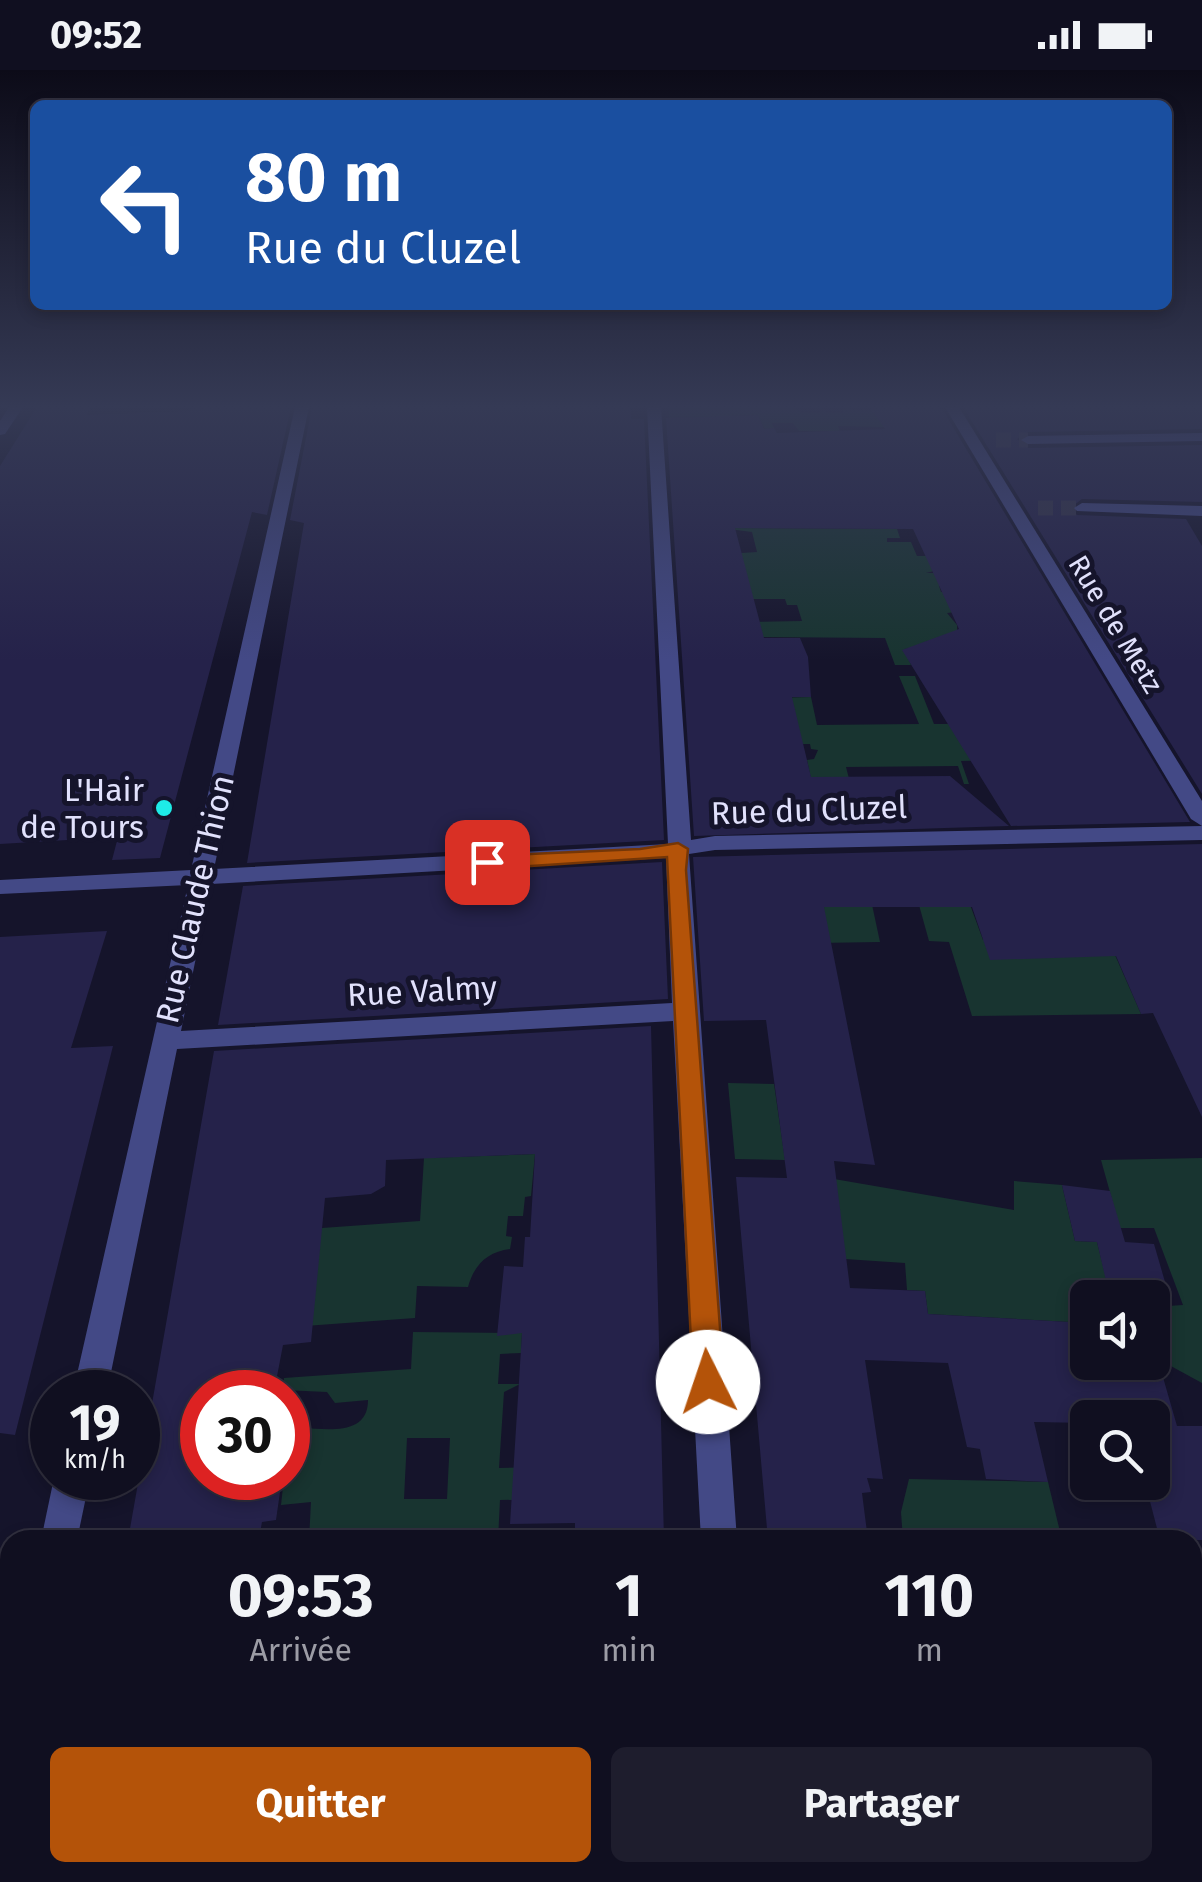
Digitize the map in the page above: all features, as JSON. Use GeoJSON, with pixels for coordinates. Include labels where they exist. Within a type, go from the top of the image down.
{"type":"FeatureCollection","features":[{"type":"Feature","properties":{"kind":"street","name":"Rue Claude Thion"},"geometry":{"type":"LineString","coordinates":[[95,1370],[284,492]]}},
{"type":"Feature","properties":{"kind":"street"},"geometry":{"type":"LineString","coordinates":[[659,492],[681,830],[676,870],[718,1530]]}},
{"type":"Feature","properties":{"kind":"street","name":"Rue de Metz"},"geometry":{"type":"LineString","coordinates":[[1005,492],[1202,819]]}},
{"type":"Feature","properties":{"kind":"street"},"geometry":{"type":"LineString","coordinates":[[1013,508],[1033,508]]}},
{"type":"Feature","properties":{"kind":"street"},"geometry":{"type":"LineString","coordinates":[[1082,508],[1202,511]]}},
{"type":"Feature","properties":{"kind":"street","name":"Rue du Cluzel"},"geometry":{"type":"LineString","coordinates":[[0,887],[640,855],[715,843],[1202,833]]}},
{"type":"Feature","properties":{"kind":"street","name":"Rue Valmy"},"geometry":{"type":"LineString","coordinates":[[163,1041],[685,1011]]}},
{"type":"Feature","properties":{"kind":"street"},"geometry":{"type":"LineString","coordinates":[[60,1530],[67,1500]]}},
{"type":"Feature","properties":{"kind":"green space"},"geometry":{"type":"Polygon","coordinates":[[[721,528],[897,529],[900,538],[887,538],[887,542],[911,542],[917,556],[927,556],[934,571],[926,573],[945,573],[951,586],[939,586],[941,592],[966,592],[956,612],[947,613],[957,625],[957,638],[1001,760],[961,761],[969,784],[964,784],[958,766],[846,767],[854,798],[815,798],[807,760],[814,759],[818,750],[811,749],[810,744],[800,744],[773,698],[811,697],[817,725],[919,724],[899,676],[915,676],[934,724],[954,724],[921,647],[905,649],[911,665],[895,665],[885,638],[752,637],[749,622],[802,621],[797,605],[787,605],[785,599],[753,599],[726,554],[757,552],[752,532],[721,528]]]}},
{"type":"Feature","properties":{"kind":"green space"},"geometry":{"type":"Polygon","coordinates":[[[868,886],[880,942],[817,943],[817,905],[868,886]]]}},
{"type":"Feature","properties":{"kind":"green space"},"geometry":{"type":"Polygon","coordinates":[[[965,891],[983,940],[1108,939],[1141,1014],[972,1016],[949,942],[929,941],[919,905],[965,891]]]}},
{"type":"Feature","properties":{"kind":"green space"},"geometry":{"type":"Polygon","coordinates":[[[728,1083],[774,1084],[785,1160],[735,1159],[728,1083]]]}},
{"type":"Feature","properties":{"kind":"green space"},"geometry":{"type":"Polygon","coordinates":[[[535,1154],[531,1196],[525,1197],[523,1216],[508,1216],[506,1236],[512,1237],[510,1249],[483,1261],[468,1287],[417,1286],[415,1318],[291,1327],[322,1228],[420,1221],[424,1158],[535,1154]]]}},
{"type":"Feature","properties":{"kind":"green space"},"geometry":{"type":"Polygon","coordinates":[[[1202,1158],[1202,1383],[1170,1366],[1170,1306],[1183,1305],[1154,1228],[1120,1228],[1101,1160],[1202,1158]]]}},
{"type":"Feature","properties":{"kind":"green space"},"geometry":{"type":"Polygon","coordinates":[[[834,1179],[1014,1210],[1014,1181],[1062,1185],[1075,1241],[1097,1242],[1105,1274],[1114,1280],[1070,1280],[1070,1322],[928,1314],[925,1291],[907,1290],[905,1263],[845,1259],[834,1179]]]}},
{"type":"Feature","properties":{"kind":"green space"},"geometry":{"type":"Polygon","coordinates":[[[413,1332],[522,1333],[521,1353],[500,1354],[498,1384],[520,1384],[504,1392],[499,1468],[539,1467],[576,1499],[500,1500],[498,1530],[310,1530],[311,1502],[281,1505],[282,1500],[310,1500],[310,1428],[354,1425],[366,1412],[368,1400],[335,1403],[327,1392],[310,1391],[310,1376],[411,1369],[413,1332]],[[407,1438],[404,1499],[447,1499],[450,1438],[407,1438]]]}},
{"type":"Feature","properties":{"kind":"green space"},"geometry":{"type":"Polygon","coordinates":[[[909,1479],[1048,1482],[1060,1530],[902,1530],[901,1512],[909,1479]]]}},
{"type":"Feature","properties":{"kind":"building"},"geometry":{"type":"Polygon","coordinates":[[[0,492],[272,492],[267,515],[252,512],[160,858],[112,860],[118,837],[0,844],[0,492]]]}},
{"type":"Feature","properties":{"kind":"building"},"geometry":{"type":"Polygon","coordinates":[[[296,492],[647,492],[664,840],[247,863],[304,523],[290,520],[296,492]]]}},
{"type":"Feature","properties":{"kind":"building"},"geometry":{"type":"Polygon","coordinates":[[[671,492],[992,492],[1190,822],[1011,826],[902,650],[959,629],[913,529],[735,528],[764,638],[800,638],[808,657],[811,697],[792,697],[811,777],[950,776],[1009,826],[694,836],[671,492]]]}},
{"type":"Feature","properties":{"kind":"building"},"geometry":{"type":"Polygon","coordinates":[[[1015,492],[1202,492],[1202,502],[1082,499],[1070,508],[1077,515],[1186,519],[1202,546],[1202,794],[1015,492]]]}},
{"type":"Feature","properties":{"kind":"building"},"geometry":{"type":"Polygon","coordinates":[[[1202,844],[1202,1117],[1153,1013],[1141,1014],[1116,956],[990,960],[972,907],[824,907],[875,1165],[834,1161],[850,1288],[925,1291],[928,1314],[1070,1322],[1070,1380],[1164,1380],[1170,1400],[1070,1400],[1070,1423],[1034,1422],[1048,1482],[986,1479],[980,1449],[967,1447],[948,1363],[865,1360],[883,1479],[867,1478],[871,1492],[862,1493],[867,1530],[767,1530],[736,1177],[787,1178],[766,1020],[704,1021],[693,857],[1202,844]]]}},
{"type":"Feature","properties":{"kind":"building"},"geometry":{"type":"Polygon","coordinates":[[[662,862],[668,999],[218,1025],[243,886],[662,862]]]}},
{"type":"Feature","properties":{"kind":"building"},"geometry":{"type":"Polygon","coordinates":[[[107,931],[71,1048],[113,1046],[15,1435],[0,1433],[0,937],[107,931]]]}},
{"type":"Feature","properties":{"kind":"building"},"geometry":{"type":"Polygon","coordinates":[[[651,1026],[664,1530],[575,1530],[575,1523],[510,1524],[522,1333],[497,1336],[504,1266],[523,1267],[525,1237],[530,1237],[535,1154],[386,1160],[385,1186],[371,1194],[325,1198],[311,1342],[283,1345],[278,1370],[180,1370],[180,1500],[279,1500],[276,1520],[262,1522],[261,1530],[130,1530],[135,1500],[160,1500],[158,1370],[214,1051],[651,1026]]]}},
{"type":"Feature","properties":{"kind":"building"},"geometry":{"type":"Polygon","coordinates":[[[1062,1185],[1110,1191],[1125,1242],[1154,1244],[1164,1280],[1106,1280],[1097,1242],[1075,1241],[1062,1185]]]}},
{"type":"Feature","properties":{"kind":"building"},"geometry":{"type":"Polygon","coordinates":[[[1170,1402],[1177,1426],[1202,1426],[1202,1530],[1157,1530],[1150,1500],[1170,1500],[1170,1402]]]}},
{"type":"Feature","properties":{"kind":"tunnel"},"geometry":{"type":"LineString","coordinates":[[1038,508],[1082,508]]}},
{"type":"Feature","properties":{"kind":"place","name":"L'Hair de Tours"},"geometry":{"type":"Point","coordinates":[164,808]}},
{"type":"Feature","properties":{"kind":"route"},"geometry":{"type":"LineString","coordinates":[[487,862],[640,855],[678,849],[676,870],[708,1382]]}}]}
